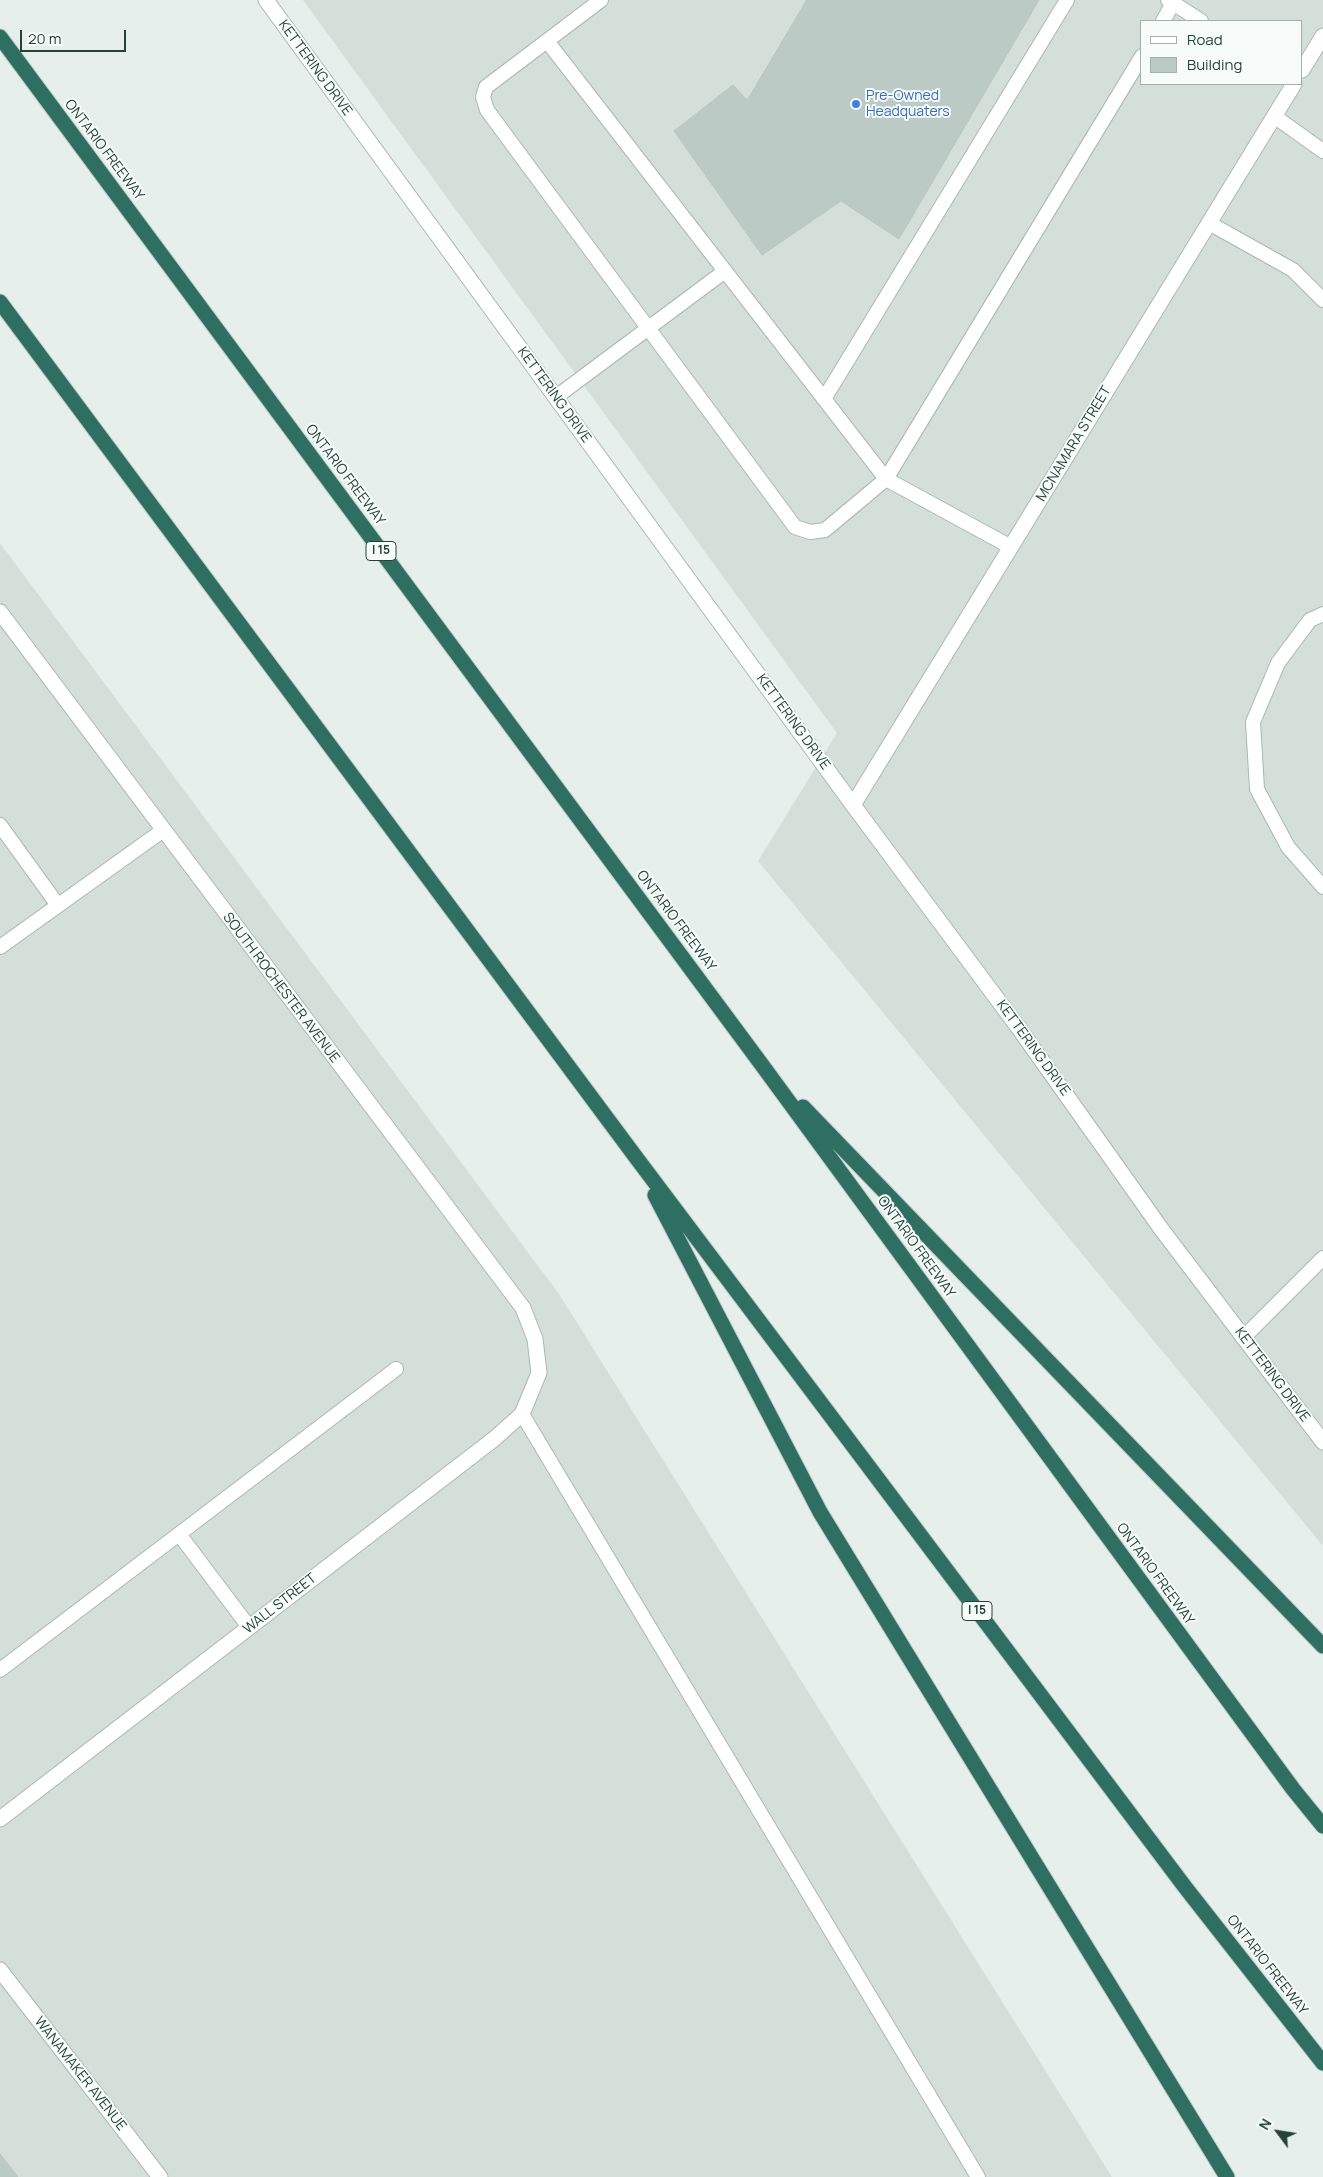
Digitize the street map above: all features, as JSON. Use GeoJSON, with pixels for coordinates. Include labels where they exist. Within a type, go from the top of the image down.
{"type":"FeatureCollection","features":[{"type":"Feature","properties":{"kind":"highway","name":"ONTARIO FREEWAY"},"geometry":{"type":"LineString","coordinates":[[0,37],[762,1065],[1293,1789],[1323,1826]]}},
{"type":"Feature","properties":{"kind":"highway","name":"ONTARIO FREEWAY"},"geometry":{"type":"LineString","coordinates":[[0,302],[635,1156],[1185,1887],[1323,2063]]}},
{"type":"Feature","properties":{"kind":"highway"},"geometry":{"type":"LineString","coordinates":[[762,1065],[1323,1646]]}},
{"type":"Feature","properties":{"kind":"highway"},"geometry":{"type":"LineString","coordinates":[[635,1156],[820,1512],[1227,2177]]}},
{"type":"Feature","properties":{"kind":"street","name":"KETTERING DRIVE"},"geometry":{"type":"LineString","coordinates":[[266,0],[853,805],[1018,1026],[1162,1230],[1323,1442]]}},
{"type":"Feature","properties":{"kind":"street"},"geometry":{"type":"LineString","coordinates":[[1303,68],[1323,36]]}},
{"type":"Feature","properties":{"kind":"street","name":"MCNAMARA STREET"},"geometry":{"type":"LineString","coordinates":[[853,805],[1293,85]]}},
{"type":"Feature","properties":{"kind":"street","name":"SOUTH ROCHESTER AVENUE"},"geometry":{"type":"LineString","coordinates":[[0,612],[162,831],[523,1308],[535,1339],[539,1373]]}},
{"type":"Feature","properties":{"kind":"street","name":"WALL STREET"},"geometry":{"type":"LineString","coordinates":[[0,1819],[494,1439],[522,1414],[539,1373]]}},
{"type":"Feature","properties":{"kind":"street","name":"WANAMAKER AVENUE"},"geometry":{"type":"LineString","coordinates":[[0,1970],[160,2177]]}},
{"type":"Feature","properties":{"kind":"lane"},"geometry":{"type":"LineString","coordinates":[[601,0],[486,87],[483,97],[487,110],[794,528],[810,532],[825,530],[886,479],[1140,59]]}},
{"type":"Feature","properties":{"kind":"lane"},"geometry":{"type":"LineString","coordinates":[[824,398],[1067,0]]}},
{"type":"Feature","properties":{"kind":"lane"},"geometry":{"type":"LineString","coordinates":[[1163,20],[1171,2],[1199,20]]}},
{"type":"Feature","properties":{"kind":"lane"},"geometry":{"type":"LineString","coordinates":[[547,41],[886,479],[1011,547]]}},
{"type":"Feature","properties":{"kind":"lane"},"geometry":{"type":"LineString","coordinates":[[1274,116],[1323,151]]}},
{"type":"Feature","properties":{"kind":"lane"},"geometry":{"type":"LineString","coordinates":[[1209,223],[1293,270],[1323,300]]}},
{"type":"Feature","properties":{"kind":"lane"},"geometry":{"type":"LineString","coordinates":[[556,397],[725,271]]}},
{"type":"Feature","properties":{"kind":"lane"},"geometry":{"type":"LineString","coordinates":[[1323,614],[1310,620],[1278,663],[1253,722],[1257,789],[1288,848],[1323,887]]}},
{"type":"Feature","properties":{"kind":"lane"},"geometry":{"type":"LineString","coordinates":[[0,825],[57,904]]}},
{"type":"Feature","properties":{"kind":"lane"},"geometry":{"type":"LineString","coordinates":[[0,947],[57,904],[162,831]]}},
{"type":"Feature","properties":{"kind":"lane"},"geometry":{"type":"LineString","coordinates":[[1243,1338],[1323,1258]]}},
{"type":"Feature","properties":{"kind":"lane"},"geometry":{"type":"LineString","coordinates":[[0,1670],[396,1369]]}},
{"type":"Feature","properties":{"kind":"lane"},"geometry":{"type":"LineString","coordinates":[[522,1414],[978,2177]]}},
{"type":"Feature","properties":{"kind":"lane"},"geometry":{"type":"LineString","coordinates":[[179,1534],[249,1627]]}},
{"type":"Feature","properties":{"kind":"shaded area"},"geometry":{"type":"Polygon","coordinates":[[[303,0],[1323,0],[1323,1546],[758,861],[837,733],[303,0]]]}},
{"type":"Feature","properties":{"kind":"shaded area"},"geometry":{"type":"Polygon","coordinates":[[[0,543],[559,1294],[1112,2177],[0,2177],[0,543]]]}},
{"type":"Feature","properties":{"kind":"building"},"geometry":{"type":"Polygon","coordinates":[[[807,0],[1039,0],[899,239],[841,201],[762,255],[674,131],[733,85],[747,100],[807,0]]]}},
{"type":"Feature","properties":{"kind":"building"},"geometry":{"type":"Polygon","coordinates":[[[0,2154],[18,2177],[0,2177],[0,2154]]]}},
{"type":"Feature","properties":{"kind":"place","name":"Pre-Owned Headquaters"},"geometry":{"type":"Point","coordinates":[856,104]}}]}
